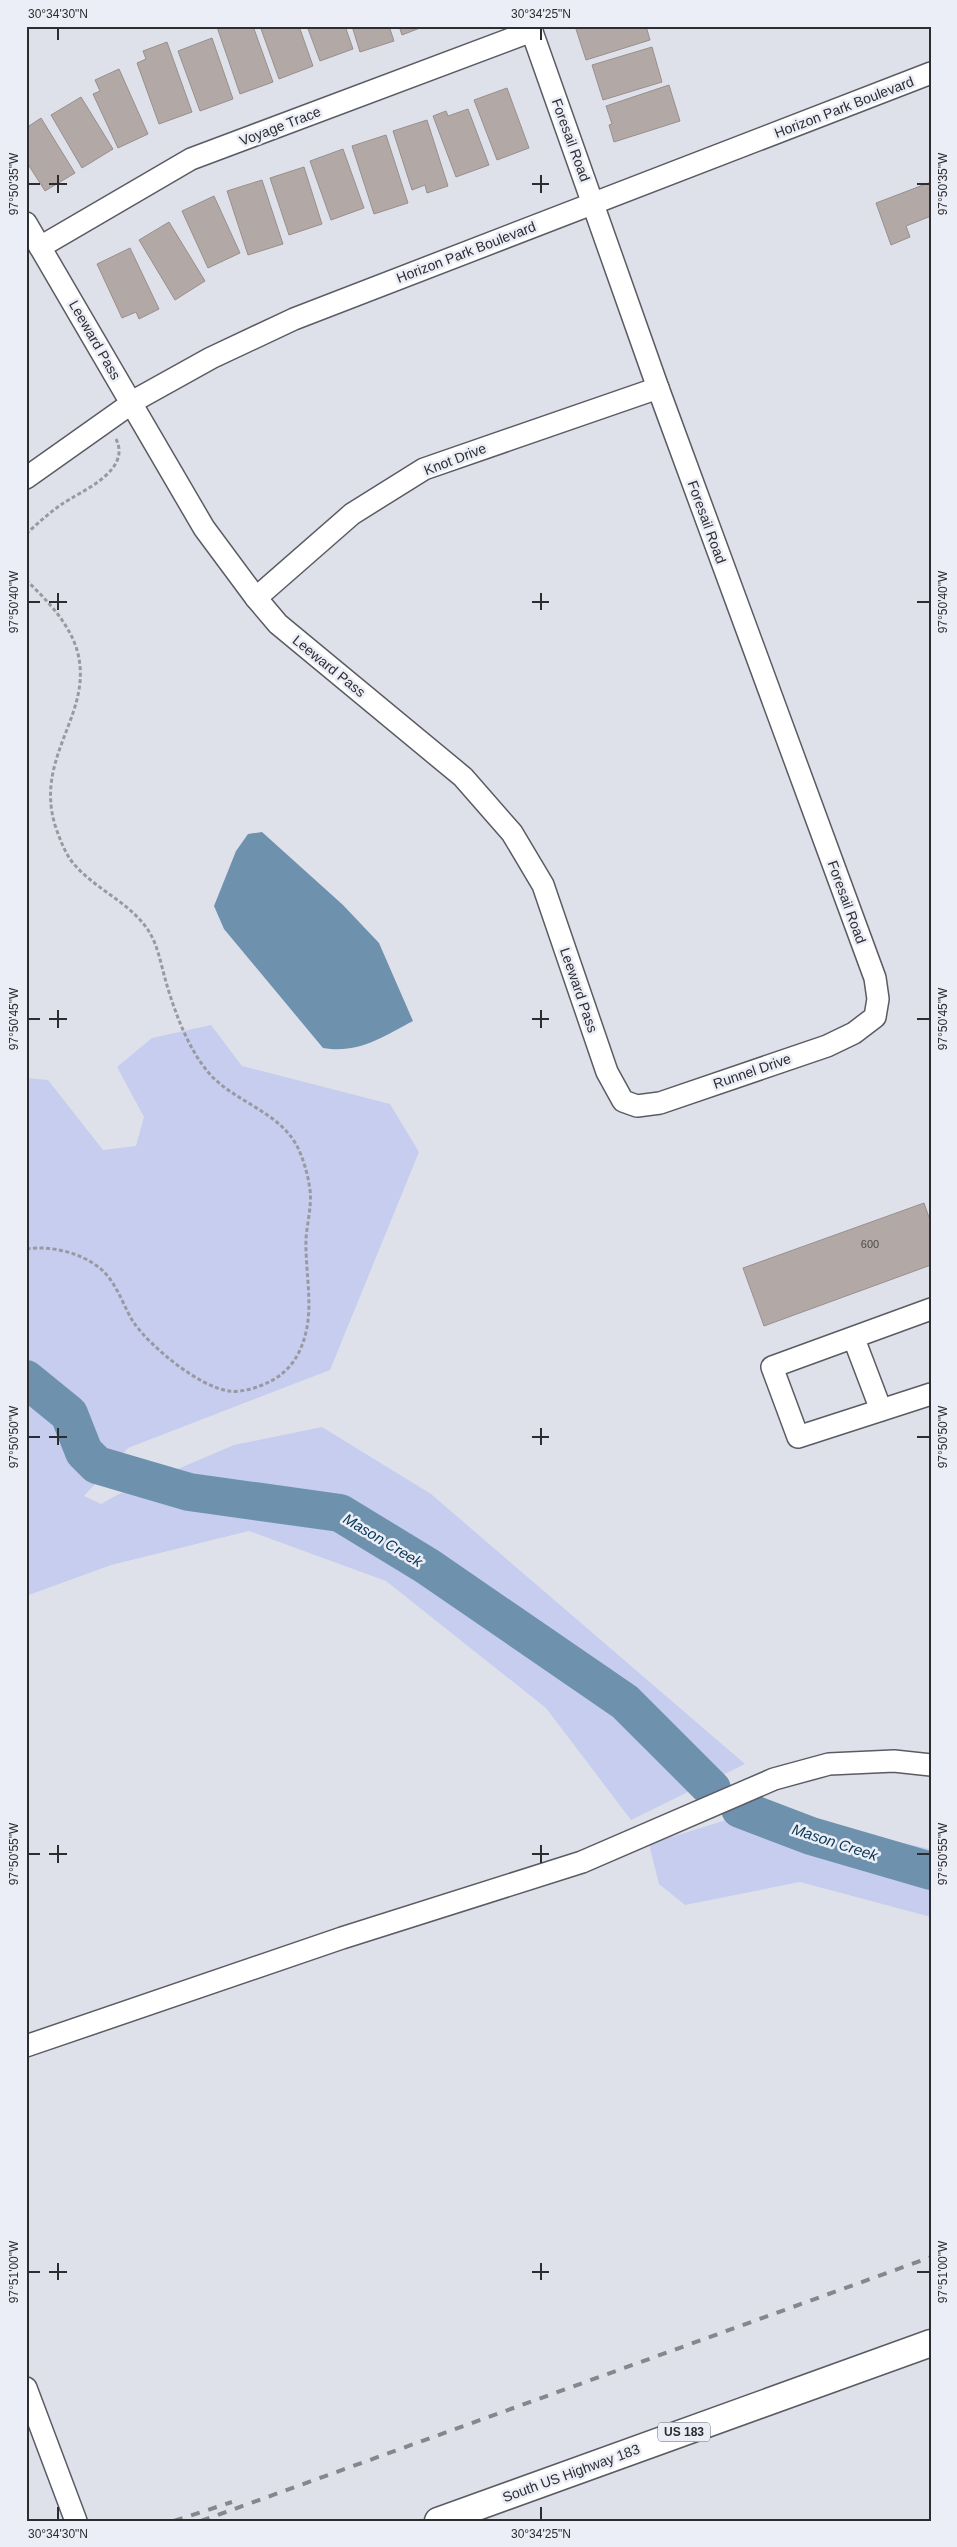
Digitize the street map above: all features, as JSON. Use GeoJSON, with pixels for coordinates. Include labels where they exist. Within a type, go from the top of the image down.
{"type":"FeatureCollection","features":[{"type":"Feature","properties":{"kind":"main road","name":"South US Highway 183"},"geometry":{"type":"LineString","coordinates":[[438,2521],[931,2344]]}},
{"type":"Feature","properties":{"kind":"street","name":"Foresail Road"},"geometry":{"type":"LineString","coordinates":[[531,29],[658,388],[875,978],[878,1000],[875,1017]]}},
{"type":"Feature","properties":{"kind":"street","name":"Voyage Trace"},"geometry":{"type":"LineString","coordinates":[[40,247],[191,159],[531,29]]}},
{"type":"Feature","properties":{"kind":"street","name":"Horizon Park Boulevard"},"geometry":{"type":"LineString","coordinates":[[26,478],[131,402],[211,358],[294,319],[931,73]]}},
{"type":"Feature","properties":{"kind":"street","name":"Leeward Pass"},"geometry":{"type":"LineString","coordinates":[[26,224],[204,528],[256,598],[278,624],[463,777],[512,833],[543,885],[607,1072],[623,1101]]}},
{"type":"Feature","properties":{"kind":"street","name":"Knot Drive"},"geometry":{"type":"LineString","coordinates":[[256,598],[352,514],[424,469],[658,388]]}},
{"type":"Feature","properties":{"kind":"street","name":"Runnel Drive"},"geometry":{"type":"LineString","coordinates":[[623,1101],[637,1106],[660,1103],[827,1046],[854,1033],[875,1017]]}},
{"type":"Feature","properties":{"kind":"street"},"geometry":{"type":"LineString","coordinates":[[931,1309],[854,1339],[772,1367],[798,1438],[931,1394]]}},
{"type":"Feature","properties":{"kind":"street"},"geometry":{"type":"LineString","coordinates":[[854,1339],[880,1410]]}},
{"type":"Feature","properties":{"kind":"street"},"geometry":{"type":"LineString","coordinates":[[26,2046],[342,1938],[582,1862],[774,1779],[829,1764],[894,1761],[931,1765]]}},
{"type":"Feature","properties":{"kind":"street"},"geometry":{"type":"LineString","coordinates":[[26,2388],[76,2521]]}},
{"type":"Feature","properties":{"kind":"path"},"geometry":{"type":"LineString","coordinates":[[26,534],[46,515],[103,479],[114,464],[118,454],[119,446],[116,440]]}},
{"type":"Feature","properties":{"kind":"path"},"geometry":{"type":"LineString","coordinates":[[26,580],[65,625],[78,654],[79,698],[58,750],[52,772],[50,797],[61,842],[70,858],[86,877],[134,913],[150,933],[174,1007],[197,1056],[209,1073],[288,1133],[296,1144],[304,1161],[310,1192],[306,1240],[306,1333],[294,1360],[283,1374],[266,1384],[243,1390],[226,1391],[204,1382],[185,1370],[144,1335],[127,1312],[114,1285],[102,1270],[63,1251],[48,1247],[26,1248]]}},
{"type":"Feature","properties":{"kind":"shaded area"},"geometry":{"type":"Polygon","coordinates":[[[262,832],[343,905],[379,943],[413,1021],[370,1043],[348,1049],[323,1048],[224,929],[214,906],[236,851],[248,834],[262,832]]]}},
{"type":"Feature","properties":{"kind":"shaded area"},"geometry":{"type":"Polygon","coordinates":[[[211,1025],[242,1066],[390,1104],[419,1152],[330,1370],[128,1448],[84,1496],[101,1504],[119,1494],[234,1445],[322,1427],[431,1494],[745,1764],[631,1820],[546,1708],[386,1581],[249,1531],[111,1565],[26,1596],[26,1078],[48,1080],[103,1150],[136,1146],[144,1117],[117,1067],[152,1038],[211,1025]]]}},
{"type":"Feature","properties":{"kind":"shaded area"},"geometry":{"type":"Polygon","coordinates":[[[768,1807],[868,1836],[931,1849],[931,1917],[800,1882],[685,1905],[659,1884],[649,1844],[768,1807]]]}},
{"type":"Feature","properties":{"kind":"building"},"geometry":{"type":"Polygon","coordinates":[[[253,26],[273,82],[240,94],[217,27],[253,26]]]}},
{"type":"Feature","properties":{"kind":"building"},"geometry":{"type":"Polygon","coordinates":[[[260,26],[299,26],[313,66],[279,79],[260,26]]]}},
{"type":"Feature","properties":{"kind":"building"},"geometry":{"type":"Polygon","coordinates":[[[307,26],[345,26],[353,49],[320,61],[307,26]]]}},
{"type":"Feature","properties":{"kind":"building"},"geometry":{"type":"Polygon","coordinates":[[[352,26],[389,26],[394,41],[360,52],[352,26]]]}},
{"type":"Feature","properties":{"kind":"building"},"geometry":{"type":"Polygon","coordinates":[[[399,26],[425,26],[402,35],[399,26]]]}},
{"type":"Feature","properties":{"kind":"building"},"geometry":{"type":"Polygon","coordinates":[[[575,26],[646,26],[650,40],[586,60],[575,26]]]}},
{"type":"Feature","properties":{"kind":"building"},"geometry":{"type":"Polygon","coordinates":[[[212,38],[233,99],[200,111],[178,51],[212,38]]]}},
{"type":"Feature","properties":{"kind":"building"},"geometry":{"type":"Polygon","coordinates":[[[167,42],[192,112],[159,124],[137,63],[146,59],[143,51],[167,42]]]}},
{"type":"Feature","properties":{"kind":"building"},"geometry":{"type":"Polygon","coordinates":[[[652,47],[662,82],[603,100],[592,65],[652,47]]]}},
{"type":"Feature","properties":{"kind":"building"},"geometry":{"type":"Polygon","coordinates":[[[119,69],[148,134],[118,148],[93,94],[100,91],[95,80],[119,69]]]}},
{"type":"Feature","properties":{"kind":"building"},"geometry":{"type":"Polygon","coordinates":[[[669,85],[680,121],[614,142],[609,125],[612,124],[606,106],[669,85]]]}},
{"type":"Feature","properties":{"kind":"building"},"geometry":{"type":"Polygon","coordinates":[[[507,88],[529,148],[497,160],[474,100],[507,88]]]}},
{"type":"Feature","properties":{"kind":"building"},"geometry":{"type":"Polygon","coordinates":[[[81,97],[113,149],[82,168],[51,115],[81,97]]]}},
{"type":"Feature","properties":{"kind":"building"},"geometry":{"type":"Polygon","coordinates":[[[468,109],[489,165],[456,177],[433,116],[446,111],[448,116],[468,109]]]}},
{"type":"Feature","properties":{"kind":"building"},"geometry":{"type":"Polygon","coordinates":[[[41,118],[75,173],[45,191],[26,161],[26,128],[41,118]]]}},
{"type":"Feature","properties":{"kind":"building"},"geometry":{"type":"Polygon","coordinates":[[[427,120],[448,186],[427,193],[425,185],[412,190],[393,131],[427,120]]]}},
{"type":"Feature","properties":{"kind":"building"},"geometry":{"type":"Polygon","coordinates":[[[386,135],[408,203],[374,214],[352,146],[386,135]]]}},
{"type":"Feature","properties":{"kind":"building"},"geometry":{"type":"Polygon","coordinates":[[[343,149],[364,208],[331,220],[310,161],[343,149]]]}},
{"type":"Feature","properties":{"kind":"building"},"geometry":{"type":"Polygon","coordinates":[[[304,167],[322,224],[289,235],[270,178],[304,167]]]}},
{"type":"Feature","properties":{"kind":"building"},"geometry":{"type":"Polygon","coordinates":[[[262,180],[283,244],[248,255],[227,191],[262,180]]]}},
{"type":"Feature","properties":{"kind":"building"},"geometry":{"type":"Polygon","coordinates":[[[931,182],[931,216],[906,226],[910,237],[891,245],[876,203],[931,182]]]}},
{"type":"Feature","properties":{"kind":"building"},"geometry":{"type":"Polygon","coordinates":[[[214,196],[240,253],[208,268],[182,211],[214,196]]]}},
{"type":"Feature","properties":{"kind":"building"},"geometry":{"type":"Polygon","coordinates":[[[169,222],[205,281],[175,300],[139,240],[169,222]]]}},
{"type":"Feature","properties":{"kind":"building"},"geometry":{"type":"Polygon","coordinates":[[[130,248],[159,309],[139,319],[136,312],[122,318],[97,264],[130,248]]]}},
{"type":"Feature","properties":{"kind":"building"},"geometry":{"type":"Polygon","coordinates":[[[924,1203],[931,1223],[931,1265],[764,1326],[743,1268],[924,1203]]]}},
{"type":"Feature","properties":{"kind":"waterway","name":"Mason Creek"},"geometry":{"type":"LineString","coordinates":[[26,1379],[69,1414],[84,1452],[97,1465],[189,1492],[340,1513],[427,1566],[625,1702],[712,1789]]}},
{"type":"Feature","properties":{"kind":"waterway","name":"Mason Creek"},"geometry":{"type":"LineString","coordinates":[[740,1809],[811,1836],[931,1871]]}},
{"type":"Feature","properties":{"kind":"railway"},"geometry":{"type":"LineString","coordinates":[[201,2521],[931,2257]]}},
{"type":"Feature","properties":{"kind":"railway"},"geometry":{"type":"LineString","coordinates":[[174,2521],[232,2502]]}}]}
